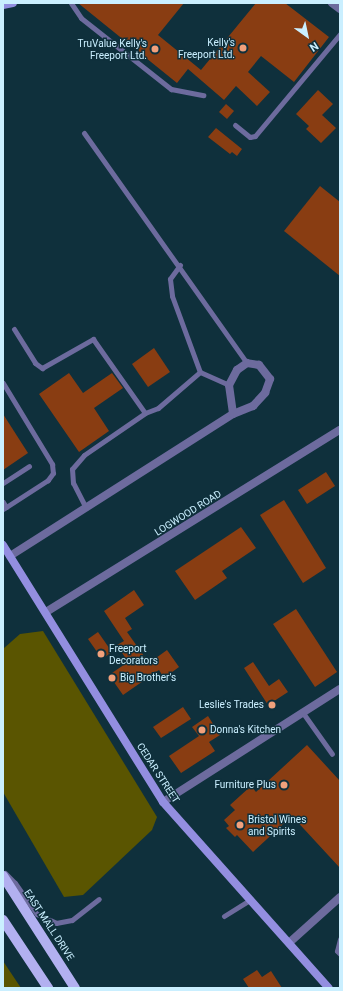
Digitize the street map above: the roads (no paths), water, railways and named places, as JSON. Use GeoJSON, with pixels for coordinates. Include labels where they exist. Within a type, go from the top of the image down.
{"type":"FeatureCollection","features":[{"type":"Feature","properties":{"kind":"main road","name":"CEDAR STREET"},"geometry":{"type":"LineString","coordinates":[[3,545],[163,802],[181,825],[290,942],[330,988]]}},
{"type":"Feature","properties":{"kind":"main road","name":"EAST MALL DRIVE"},"geometry":{"type":"LineString","coordinates":[[3,876],[75,988]]}},
{"type":"Feature","properties":{"kind":"main road"},"geometry":{"type":"LineString","coordinates":[[3,920],[48,988]]}},
{"type":"Feature","properties":{"kind":"street"},"geometry":{"type":"LineString","coordinates":[[332,3],[340,10]]}},
{"type":"Feature","properties":{"kind":"street"},"geometry":{"type":"LineString","coordinates":[[10,556],[233,414],[253,406],[265,393],[270,379],[258,365],[247,363],[237,370],[228,384],[233,414]]}},
{"type":"Feature","properties":{"kind":"street","name":"LOGWOOD ROAD"},"geometry":{"type":"LineString","coordinates":[[46,612],[340,430]]}},
{"type":"Feature","properties":{"kind":"street"},"geometry":{"type":"LineString","coordinates":[[163,802],[340,689]]}},
{"type":"Feature","properties":{"kind":"street"},"geometry":{"type":"LineString","coordinates":[[290,942],[340,897]]}},
{"type":"Feature","properties":{"kind":"lane"},"geometry":{"type":"LineString","coordinates":[[71,3],[81,18],[171,89],[203,95]]}},
{"type":"Feature","properties":{"kind":"lane"},"geometry":{"type":"LineString","coordinates":[[235,125],[250,137],[255,136],[340,34]]}},
{"type":"Feature","properties":{"kind":"lane"},"geometry":{"type":"LineString","coordinates":[[84,133],[180,265],[247,363]]}},
{"type":"Feature","properties":{"kind":"lane"},"geometry":{"type":"LineString","coordinates":[[180,265],[170,280],[172,296],[200,372],[228,384]]}},
{"type":"Feature","properties":{"kind":"lane"},"geometry":{"type":"LineString","coordinates":[[14,329],[35,363],[42,368],[93,339],[145,413]]}},
{"type":"Feature","properties":{"kind":"lane"},"geometry":{"type":"LineString","coordinates":[[86,508],[73,483],[72,469],[84,455],[145,413],[158,408],[200,372]]}},
{"type":"Feature","properties":{"kind":"lane"},"geometry":{"type":"LineString","coordinates":[[3,383],[52,464],[52,473],[48,480],[5,508],[3,502]]}},
{"type":"Feature","properties":{"kind":"lane"},"geometry":{"type":"LineString","coordinates":[[3,483],[29,466]]}},
{"type":"Feature","properties":{"kind":"lane"},"geometry":{"type":"LineString","coordinates":[[303,713],[332,754]]}},
{"type":"Feature","properties":{"kind":"lane"},"geometry":{"type":"LineString","coordinates":[[3,871],[15,883],[37,914],[56,923],[72,920],[99,898]]}},
{"type":"Feature","properties":{"kind":"lane"},"geometry":{"type":"LineString","coordinates":[[224,916],[250,899]]}},
{"type":"Feature","properties":{"kind":"lane"},"geometry":{"type":"LineString","coordinates":[[340,939],[338,951],[340,954]]}},
{"type":"Feature","properties":{"kind":"place","name":"Kelly's Freeport Ltd."},"geometry":{"type":"Point","coordinates":[243,48]}},
{"type":"Feature","properties":{"kind":"place","name":"TruValue Kelly's Freeport Ltd."},"geometry":{"type":"Point","coordinates":[155,49]}},
{"type":"Feature","properties":{"kind":"place","name":"Freeport Decorators"},"geometry":{"type":"Point","coordinates":[101,654]}},
{"type":"Feature","properties":{"kind":"place","name":"Big Brother's"},"geometry":{"type":"Point","coordinates":[112,678]}},
{"type":"Feature","properties":{"kind":"place","name":"Leslie's Trades"},"geometry":{"type":"Point","coordinates":[272,705]}},
{"type":"Feature","properties":{"kind":"place","name":"Donna's Kitchen"},"geometry":{"type":"Point","coordinates":[202,730]}},
{"type":"Feature","properties":{"kind":"place","name":"Furniture Plus"},"geometry":{"type":"Point","coordinates":[284,785]}},
{"type":"Feature","properties":{"kind":"place","name":"Bristol Wines and Spirits"},"geometry":{"type":"Point","coordinates":[240,825]}}]}
